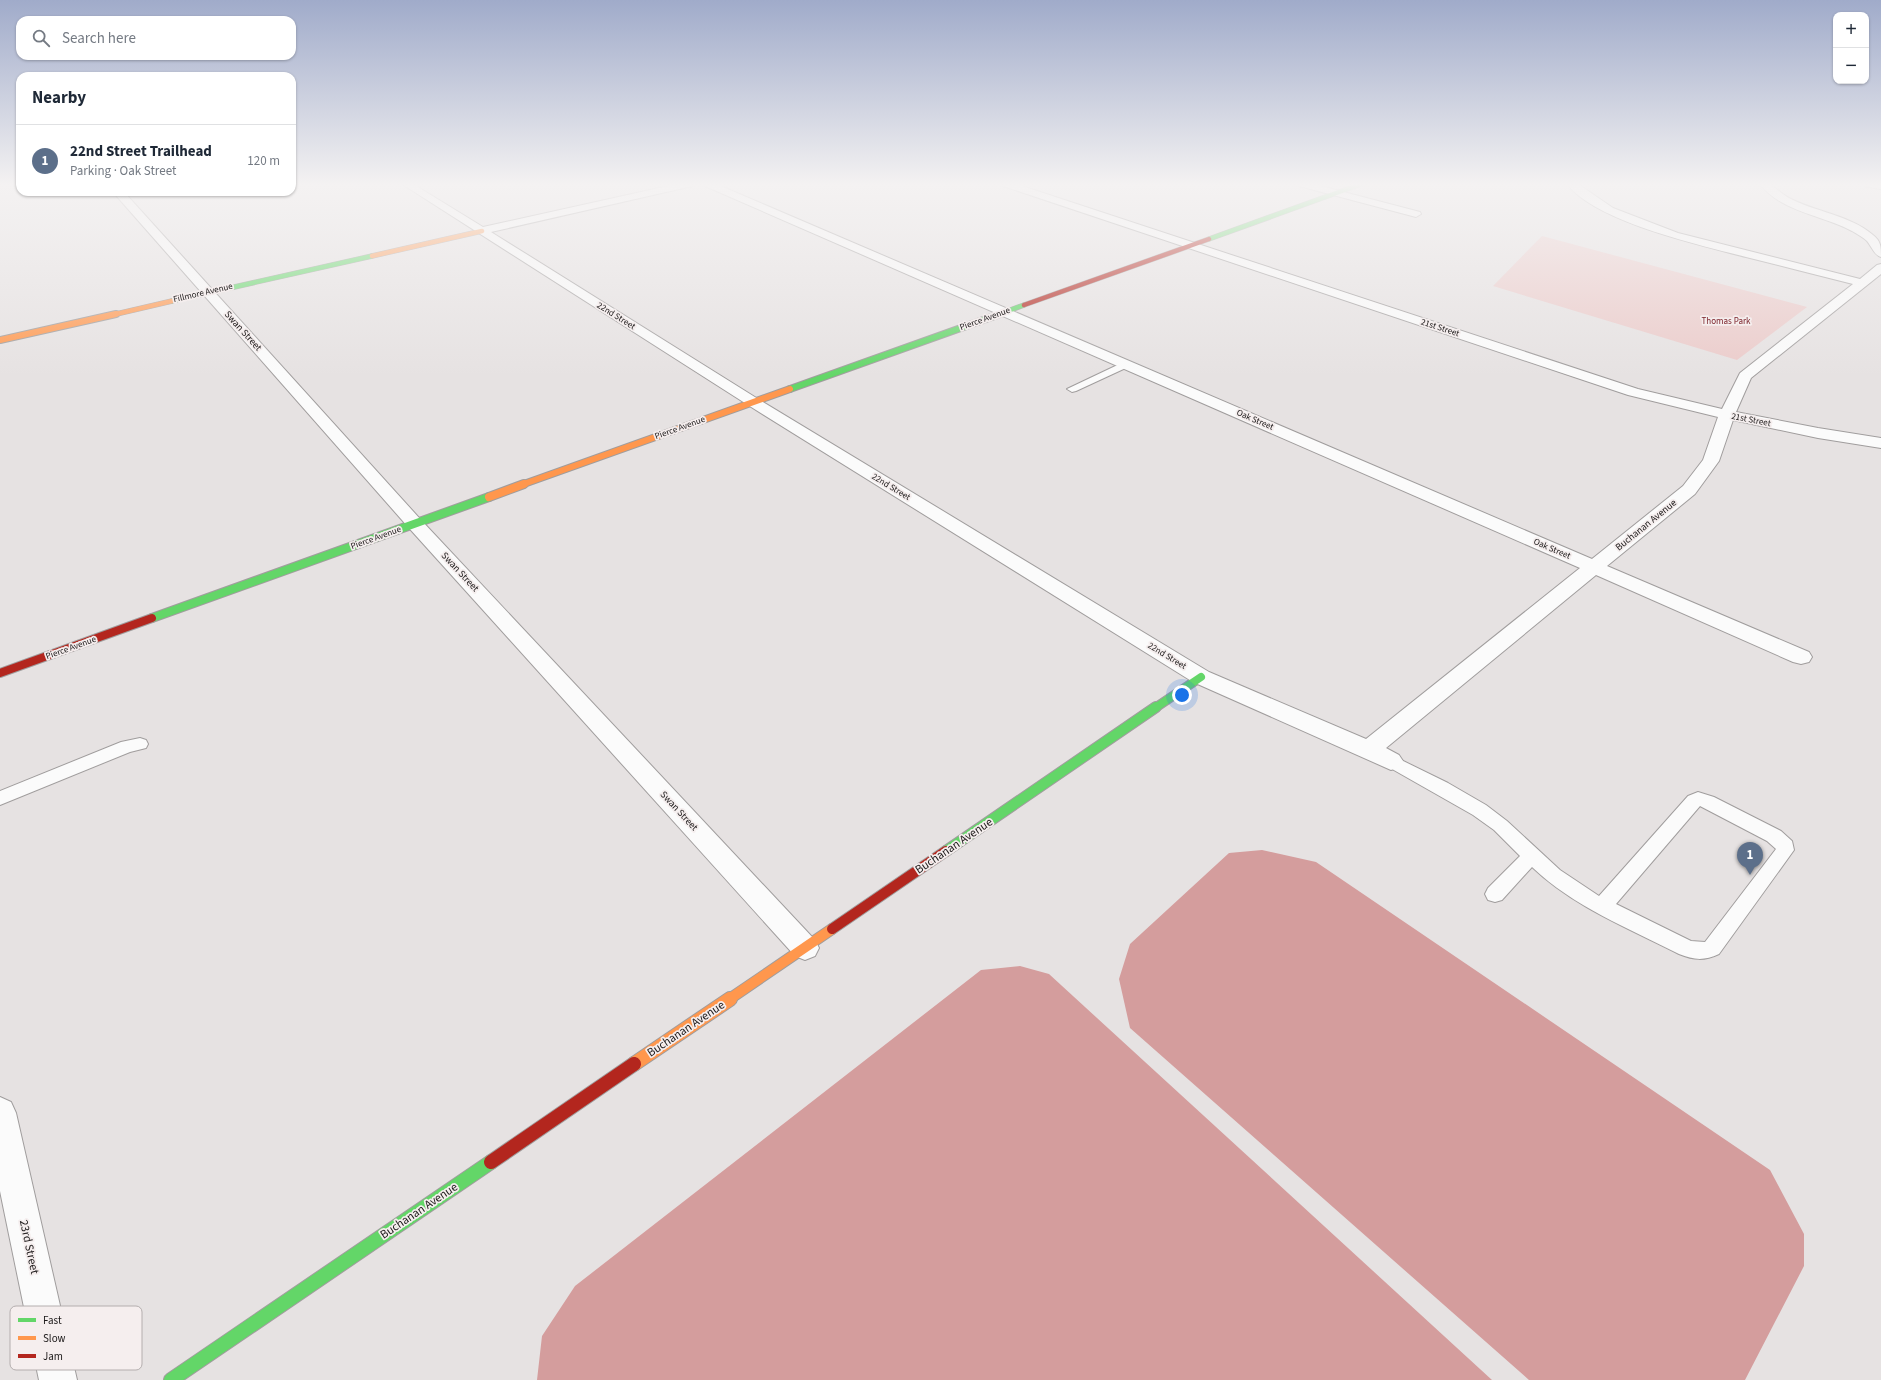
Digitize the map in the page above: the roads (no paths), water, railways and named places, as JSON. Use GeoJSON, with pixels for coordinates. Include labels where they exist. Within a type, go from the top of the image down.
{"type":"FeatureCollection","features":[{"type":"Feature","properties":{"kind":"street","name":"Swan Street"},"geometry":{"type":"LineString","coordinates":[[169,248],[415,524],[805,948]]}},
{"type":"Feature","properties":{"kind":"street","name":"Fillmore Avenue"},"geometry":{"type":"LineString","coordinates":[[0,340],[404,248]]}},
{"type":"Feature","properties":{"kind":"street","name":"22nd Street"},"geometry":{"type":"LineString","coordinates":[[510,248],[753,402],[1201,677],[1369,749],[1391,761]]}},
{"type":"Feature","properties":{"kind":"street","name":"Oak Street"},"geometry":{"type":"LineString","coordinates":[[857,248],[1800,657]]}},
{"type":"Feature","properties":{"kind":"street","name":"Pierce Avenue"},"geometry":{"type":"LineString","coordinates":[[0,673],[1182,248]]}},
{"type":"Feature","properties":{"kind":"street","name":"21st Street"},"geometry":{"type":"LineString","coordinates":[[1201,248],[1633,392],[1727,415],[1833,436],[1881,443]]}},
{"type":"Feature","properties":{"kind":"street"},"geometry":{"type":"LineString","coordinates":[[1726,248],[1862,283]]}},
{"type":"Feature","properties":{"kind":"street","name":"Buchanan Avenue"},"geometry":{"type":"LineString","coordinates":[[1369,749],[1689,490],[1710,461],[1727,415],[1745,376],[1881,268]]}},
{"type":"Feature","properties":{"kind":"street","name":"Buchanan Avenue"},"geometry":{"type":"LineString","coordinates":[[171,1380],[1201,677]]}},
{"type":"Feature","properties":{"kind":"street","name":"23rd Street"},"geometry":{"type":"LineString","coordinates":[[0,1113],[42,1306]]}},
{"type":"Feature","properties":{"kind":"street","name":"23rd Street"},"geometry":{"type":"LineString","coordinates":[[56,1370],[58,1380]]}},
{"type":"Feature","properties":{"kind":"lane"},"geometry":{"type":"LineString","coordinates":[[1072,389],[1126,364]]}},
{"type":"Feature","properties":{"kind":"lane"},"geometry":{"type":"LineString","coordinates":[[0,798],[127,746],[140,744]]}},
{"type":"Feature","properties":{"kind":"lane"},"geometry":{"type":"LineString","coordinates":[[1391,761],[1471,805],[1491,818],[1563,882],[1602,905],[1686,948],[1699,952],[1712,948],[1785,850],[1785,846],[1774,836],[1708,802],[1698,799],[1694,801],[1602,905]]}},
{"type":"Feature","properties":{"kind":"lane"},"geometry":{"type":"LineString","coordinates":[[1495,894],[1532,855]]}},
{"type":"Feature","properties":{"kind":"place","name":"22nd Street Trailhead"},"geometry":{"type":"Point","coordinates":[1750,875]}},
{"type":"Feature","properties":{"kind":"park label","name":"Thomas Park"},"geometry":{"type":"Point","coordinates":[1726,321]}}]}
